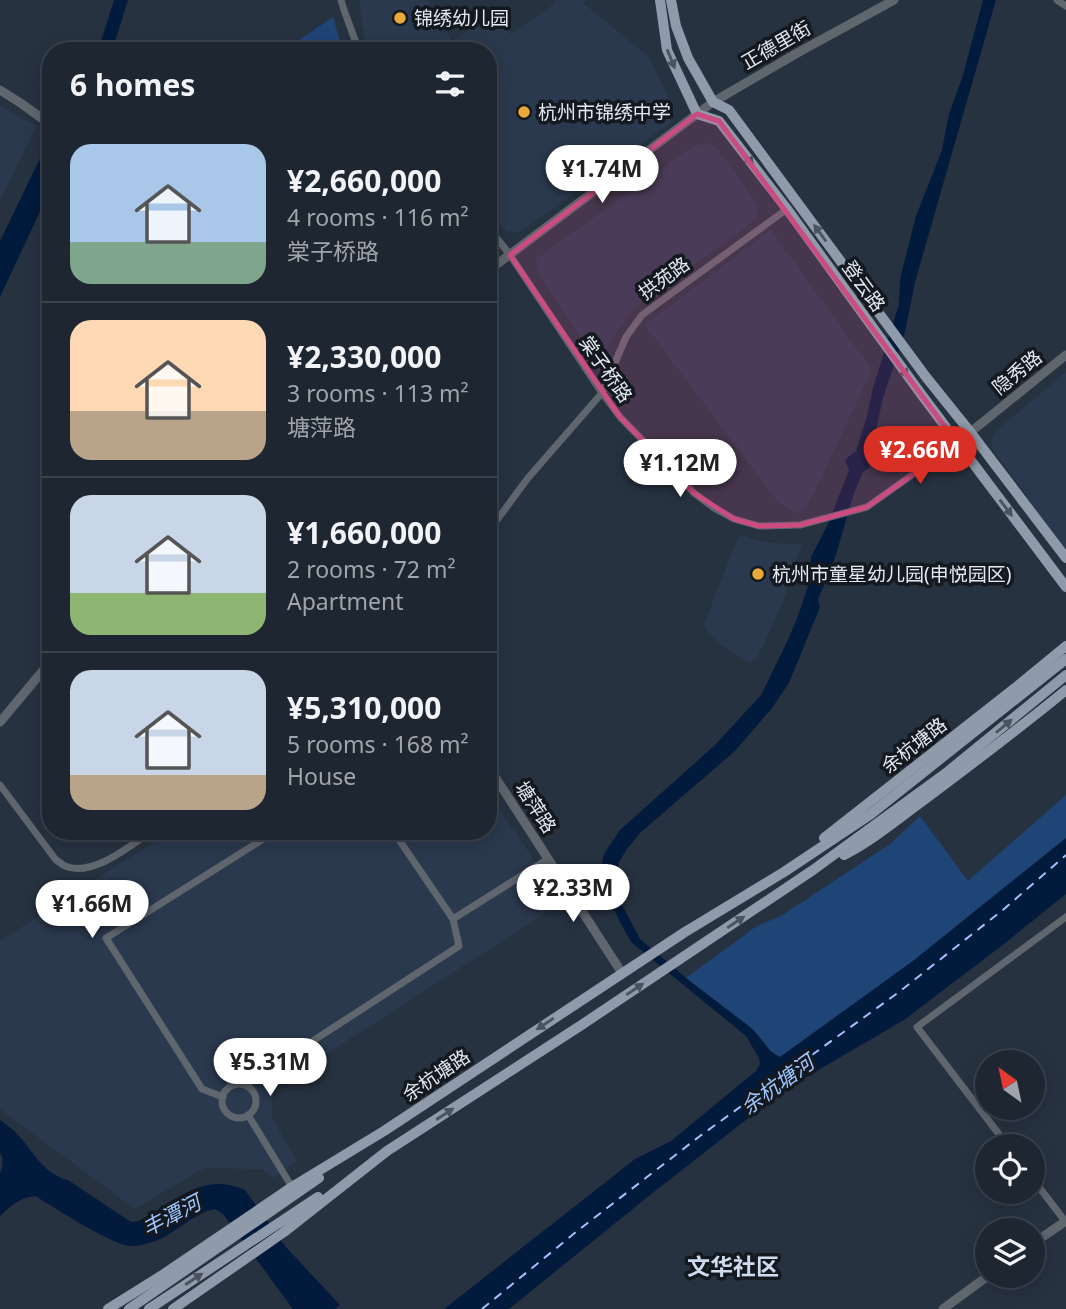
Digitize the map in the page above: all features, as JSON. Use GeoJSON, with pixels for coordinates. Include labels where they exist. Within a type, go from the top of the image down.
{"type":"FeatureCollection","features":[{"type":"Feature","properties":{"kind":"main road"},"geometry":{"type":"LineString","coordinates":[[660,0],[667,50],[697,114]]}},
{"type":"Feature","properties":{"kind":"main road","name":"登云路"},"geometry":{"type":"LineString","coordinates":[[671,0],[681,44],[713,102],[729,110],[889,328],[1066,558]]}},
{"type":"Feature","properties":{"kind":"main road","name":"登云路"},"geometry":{"type":"LineString","coordinates":[[697,114],[719,121],[1066,587]]}},
{"type":"Feature","properties":{"kind":"main road","name":"余杭塘路"},"geometry":{"type":"LineString","coordinates":[[784,872],[1066,646]]}},
{"type":"Feature","properties":{"kind":"main road","name":"余杭塘路"},"geometry":{"type":"LineString","coordinates":[[108,1309],[230,1235],[269,1208],[292,1186],[384,1131],[622,972],[784,872],[871,814],[1066,659]]}},
{"type":"Feature","properties":{"kind":"main road","name":"余杭塘路"},"geometry":{"type":"LineString","coordinates":[[244,1253],[387,1151],[813,870],[946,774],[1066,675]]}},
{"type":"Feature","properties":{"kind":"main road","name":"余杭塘路"},"geometry":{"type":"LineString","coordinates":[[813,870],[862,846],[1066,691]]}},
{"type":"Feature","properties":{"kind":"main road"},"geometry":{"type":"LineString","coordinates":[[269,1208],[384,1131]]}},
{"type":"Feature","properties":{"kind":"main road"},"geometry":{"type":"LineString","coordinates":[[129,1309],[230,1235]]}},
{"type":"Feature","properties":{"kind":"main road"},"geometry":{"type":"LineString","coordinates":[[149,1309],[244,1253]]}},
{"type":"Feature","properties":{"kind":"main road"},"geometry":{"type":"LineString","coordinates":[[173,1309],[244,1253]]}},
{"type":"Feature","properties":{"kind":"street"},"geometry":{"type":"LineString","coordinates":[[341,0],[356,42]]}},
{"type":"Feature","properties":{"kind":"street","name":"正德里街"},"geometry":{"type":"LineString","coordinates":[[497,264],[713,102],[894,0]]}},
{"type":"Feature","properties":{"kind":"street"},"geometry":{"type":"LineString","coordinates":[[1057,0],[1066,6]]}},
{"type":"Feature","properties":{"kind":"street"},"geometry":{"type":"LineString","coordinates":[[0,90],[42,119]]}},
{"type":"Feature","properties":{"kind":"street","name":"拱苑路"},"geometry":{"type":"LineString","coordinates":[[497,520],[528,478],[602,393],[626,337],[642,315],[787,209]]}},
{"type":"Feature","properties":{"kind":"street","name":"棠子桥路"},"geometry":{"type":"LineString","coordinates":[[497,238],[620,416],[694,493],[734,519],[759,526],[800,525],[867,506],[957,443]]}},
{"type":"Feature","properties":{"kind":"street","name":"隐秀路"},"geometry":{"type":"LineString","coordinates":[[957,443],[1066,355]]}},
{"type":"Feature","properties":{"kind":"street"},"geometry":{"type":"LineString","coordinates":[[0,722],[42,672]]}},
{"type":"Feature","properties":{"kind":"street","name":"塘萍路"},"geometry":{"type":"LineString","coordinates":[[497,780],[622,972]]}},
{"type":"Feature","properties":{"kind":"street"},"geometry":{"type":"LineString","coordinates":[[0,785],[56,860],[65,866],[77,869],[101,863],[138,840]]}},
{"type":"Feature","properties":{"kind":"street"},"geometry":{"type":"LineString","coordinates":[[223,1097],[202,1089],[106,938],[262,840]]}},
{"type":"Feature","properties":{"kind":"street"},"geometry":{"type":"LineString","coordinates":[[245,1085],[458,946],[453,919],[399,840]]}},
{"type":"Feature","properties":{"kind":"street"},"geometry":{"type":"LineString","coordinates":[[453,919],[548,859]]}},
{"type":"Feature","properties":{"kind":"street"},"geometry":{"type":"LineString","coordinates":[[999,1134],[917,1027],[1066,917]]}},
{"type":"Feature","properties":{"kind":"street"},"geometry":{"type":"LineString","coordinates":[[245,1085],[253,1091],[255,1107],[248,1115],[237,1117],[227,1112],[223,1097],[229,1087],[245,1085]]}},
{"type":"Feature","properties":{"kind":"street"},"geometry":{"type":"LineString","coordinates":[[248,1115],[292,1186]]}},
{"type":"Feature","properties":{"kind":"street"},"geometry":{"type":"LineString","coordinates":[[1045,1194],[1066,1221],[1045,1235]]}},
{"type":"Feature","properties":{"kind":"street"},"geometry":{"type":"LineString","coordinates":[[943,1309],[975,1286]]}},
{"type":"Feature","properties":{"kind":"highlighted area"},"geometry":{"type":"Polygon","coordinates":[[[697,114],[719,121],[957,443],[867,507],[800,525],[759,526],[734,519],[694,493],[620,417],[510,255],[697,114]]]}},
{"type":"Feature","properties":{"kind":"shaded area"},"geometry":{"type":"Polygon","coordinates":[[[359,0],[428,0],[452,41],[496,11],[511,34],[556,0],[586,0],[583,3],[648,56],[675,111],[669,124],[520,232],[506,231],[497,219],[497,42],[367,42],[359,0]]]}},
{"type":"Feature","properties":{"kind":"shaded area"},"geometry":{"type":"Polygon","coordinates":[[[333,17],[341,42],[296,42],[333,17]]]}},
{"type":"Feature","properties":{"kind":"shaded area"},"geometry":{"type":"Polygon","coordinates":[[[0,106],[36,126],[0,200],[0,106]]]}},
{"type":"Feature","properties":{"kind":"shaded area"},"geometry":{"type":"Polygon","coordinates":[[[709,143],[719,151],[759,207],[755,219],[643,300],[628,315],[613,337],[599,367],[537,270],[536,259],[693,146],[709,143]]]}},
{"type":"Feature","properties":{"kind":"shaded area"},"geometry":{"type":"Polygon","coordinates":[[[771,230],[872,370],[813,495],[806,508],[798,514],[778,502],[645,325],[771,230]]]}},
{"type":"Feature","properties":{"kind":"shaded area"},"geometry":{"type":"Polygon","coordinates":[[[1066,372],[1066,556],[1043,525],[1030,500],[993,450],[991,440],[996,431],[1066,372]]]}},
{"type":"Feature","properties":{"kind":"shaded area","name":"杭州市童星幼儿园(申悦园区)"},"geometry":{"type":"Polygon","coordinates":[[[739,535],[768,543],[802,544],[783,603],[757,658],[750,663],[720,644],[704,624],[739,535]]]}},
{"type":"Feature","properties":{"kind":"shaded area"},"geometry":{"type":"Polygon","coordinates":[[[1066,795],[1066,838],[913,961],[781,1057],[771,1053],[765,1043],[686,978],[757,926],[781,916],[890,844],[920,816],[968,881],[1066,795]]]}},
{"type":"Feature","properties":{"kind":"shaded area"},"geometry":{"type":"Polygon","coordinates":[[[497,806],[563,902],[272,1089],[272,1118],[297,1161],[274,1178],[261,1169],[204,1168],[135,1209],[0,1109],[0,941],[157,840],[497,840],[497,806]]]}},
{"type":"Feature","properties":{"kind":"water"},"geometry":{"type":"Polygon","coordinates":[[[114,0],[128,0],[115,42],[101,42],[114,0]]]}},
{"type":"Feature","properties":{"kind":"water","name":"余杭塘河"},"geometry":{"type":"Polygon","coordinates":[[[983,0],[996,0],[915,282],[905,332],[883,398],[870,456],[871,463],[863,472],[854,493],[832,568],[818,599],[820,607],[789,683],[772,708],[735,751],[641,832],[619,862],[617,876],[622,905],[640,939],[750,1027],[771,1051],[780,1057],[913,961],[1066,838],[1066,894],[904,1020],[784,1090],[509,1309],[444,1309],[635,1159],[671,1141],[756,1071],[760,1064],[746,1036],[631,942],[607,895],[601,867],[604,854],[620,830],[715,745],[761,695],[787,642],[810,580],[811,557],[828,524],[849,470],[845,461],[856,451],[867,416],[899,304],[900,279],[916,216],[942,150],[949,114],[963,75],[983,0]]]}},
{"type":"Feature","properties":{"kind":"water"},"geometry":{"type":"Polygon","coordinates":[[[42,155],[42,207],[0,297],[0,241],[42,155]]]}},
{"type":"Feature","properties":{"kind":"water","name":"丰潭河"},"geometry":{"type":"Polygon","coordinates":[[[0,1120],[16,1133],[52,1173],[68,1180],[131,1222],[139,1221],[202,1186],[230,1185],[245,1190],[285,1246],[340,1305],[335,1309],[293,1309],[223,1214],[215,1209],[200,1214],[158,1240],[131,1246],[111,1240],[35,1196],[20,1201],[0,1216],[0,1173],[3,1163],[0,1153],[0,1120]]]}},
{"type":"Feature","properties":{"kind":"ferry route"},"geometry":{"type":"LineString","coordinates":[[482,1309],[700,1136],[899,992],[1004,909],[1066,855]]}},
{"type":"Feature","properties":{"kind":"place","name":"锦绣幼儿园"},"geometry":{"type":"Point","coordinates":[400,18]}},
{"type":"Feature","properties":{"kind":"place","name":"杭州市锦绣中学"},"geometry":{"type":"Point","coordinates":[524,112]}},
{"type":"Feature","properties":{"kind":"place","name":"杭州市童星幼儿园(申悦园区)"},"geometry":{"type":"Point","coordinates":[758,574]}},
{"type":"Feature","properties":{"kind":"district","name":"文华社区"},"geometry":{"type":"Point","coordinates":[733,1266]}}]}
